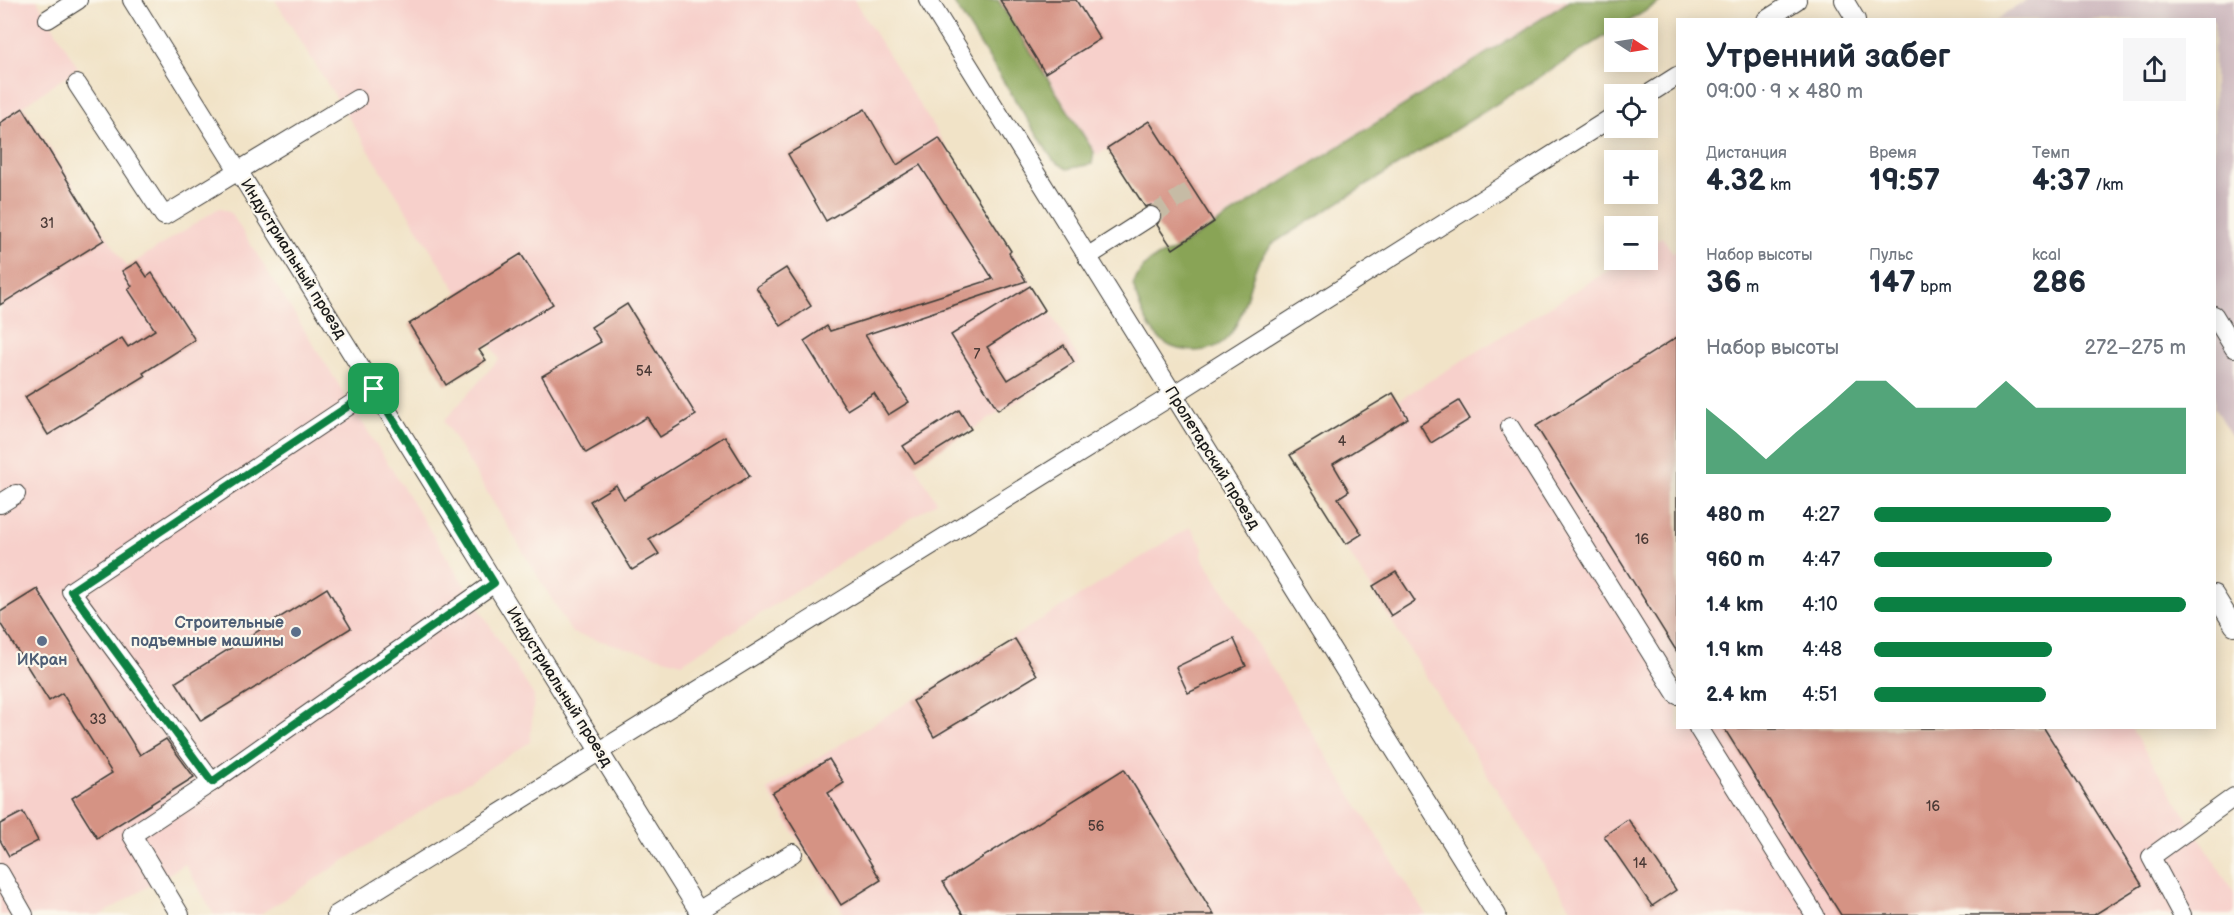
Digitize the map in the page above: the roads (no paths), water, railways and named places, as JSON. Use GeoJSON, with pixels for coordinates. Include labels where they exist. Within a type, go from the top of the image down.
{"type":"FeatureCollection","features":[{"type":"Feature","properties":{"kind":"street"},"geometry":{"type":"LineString","coordinates":[[48,19],[78,0]]}},
{"type":"Feature","properties":{"kind":"street","name":"Индустриальный проезд"},"geometry":{"type":"LineString","coordinates":[[132,0],[700,913]]}},
{"type":"Feature","properties":{"kind":"street","name":"Пролетарский проезд"},"geometry":{"type":"LineString","coordinates":[[928,0],[1497,915]]}},
{"type":"Feature","properties":{"kind":"street"},"geometry":{"type":"LineString","coordinates":[[1769,18],[1797,0]]}},
{"type":"Feature","properties":{"kind":"street"},"geometry":{"type":"LineString","coordinates":[[1844,0],[1855,18]]}},
{"type":"Feature","properties":{"kind":"street"},"geometry":{"type":"LineString","coordinates":[[1658,88],[1676,77]]}},
{"type":"Feature","properties":{"kind":"street"},"geometry":{"type":"LineString","coordinates":[[77,84],[164,216],[237,169],[357,99]]}},
{"type":"Feature","properties":{"kind":"street"},"geometry":{"type":"LineString","coordinates":[[336,915],[1173,395],[1604,122]]}},
{"type":"Feature","properties":{"kind":"street"},"geometry":{"type":"LineString","coordinates":[[1087,257],[1151,216]]}},
{"type":"Feature","properties":{"kind":"street"},"geometry":{"type":"LineString","coordinates":[[2216,318],[2234,348]]}},
{"type":"Feature","properties":{"kind":"street"},"geometry":{"type":"LineString","coordinates":[[212,782],[71,591],[374,389]]}},
{"type":"Feature","properties":{"kind":"street"},"geometry":{"type":"LineString","coordinates":[[1510,427],[1676,693]]}},
{"type":"Feature","properties":{"kind":"street"},"geometry":{"type":"LineString","coordinates":[[180,915],[132,835],[212,782],[494,583]]}},
{"type":"Feature","properties":{"kind":"street"},"geometry":{"type":"LineString","coordinates":[[2216,597],[2234,626]]}},
{"type":"Feature","properties":{"kind":"street"},"geometry":{"type":"LineString","coordinates":[[1699,729],[1815,915]]}},
{"type":"Feature","properties":{"kind":"street"},"geometry":{"type":"LineString","coordinates":[[2182,915],[2151,857],[2234,797]]}},
{"type":"Feature","properties":{"kind":"street"},"geometry":{"type":"LineString","coordinates":[[700,913],[793,853]]}},
{"type":"Feature","properties":{"kind":"street"},"geometry":{"type":"LineString","coordinates":[[0,873],[24,915]]}},
{"type":"Feature","properties":{"kind":"tunnel"},"geometry":{"type":"LineString","coordinates":[[1151,216],[1193,189]]}},
{"type":"Feature","properties":{"kind":"place","name":"Строительные подъемные машины"},"geometry":{"type":"Point","coordinates":[296,632]}},
{"type":"Feature","properties":{"kind":"place","name":"ИКран"},"geometry":{"type":"Point","coordinates":[42,641]}}]}
